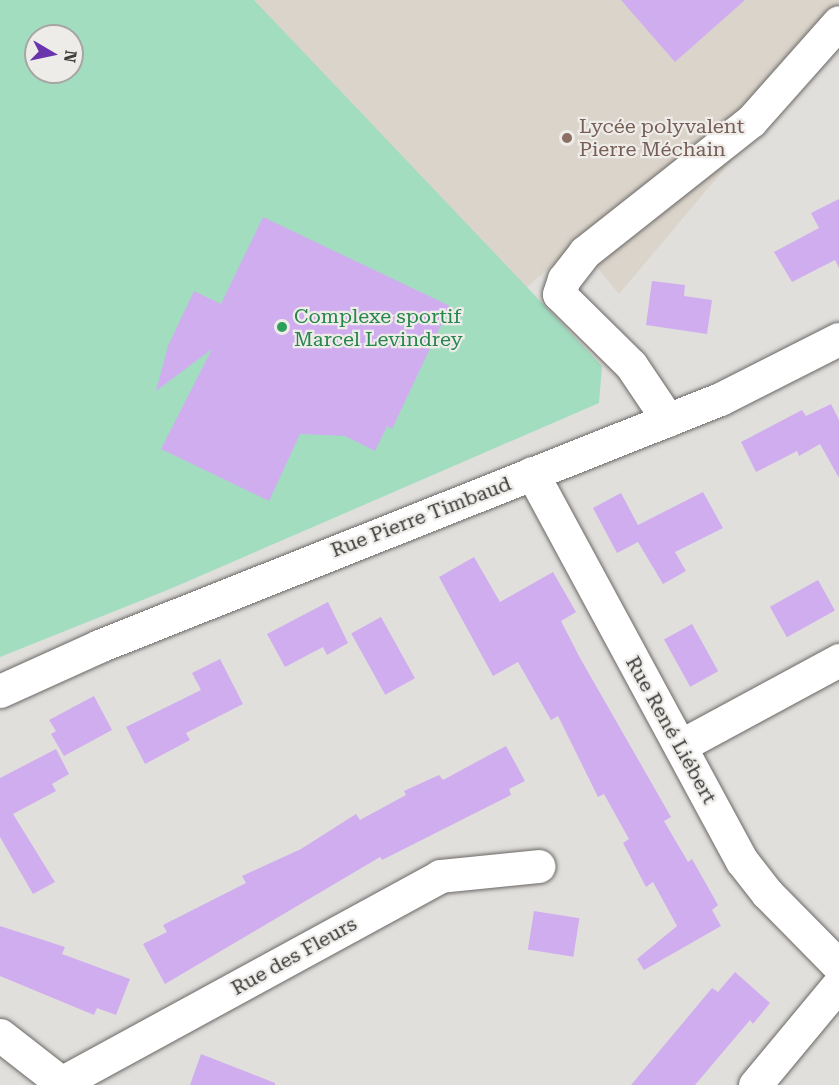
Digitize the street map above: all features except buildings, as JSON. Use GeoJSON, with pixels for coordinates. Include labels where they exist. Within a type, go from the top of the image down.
{"type":"FeatureCollection","features":[{"type":"Feature","properties":{"kind":"street"},"geometry":{"type":"LineString","coordinates":[[668,420],[631,365],[559,294],[564,279],[585,252],[751,121],[839,22]]}},
{"type":"Feature","properties":{"kind":"street","name":"Rue Pierre Timbaud"},"geometry":{"type":"LineString","coordinates":[[0,691],[99,646],[720,399],[839,339]]}},
{"type":"Feature","properties":{"kind":"street","name":"Rue René Liébert"},"geometry":{"type":"LineString","coordinates":[[532,473],[554,520],[682,745],[742,861],[767,894],[839,966]]}},
{"type":"Feature","properties":{"kind":"street"},"geometry":{"type":"LineString","coordinates":[[682,745],[839,660]]}},
{"type":"Feature","properties":{"kind":"street","name":"Rue des Fleurs"},"geometry":{"type":"LineString","coordinates":[[63,1084],[440,876],[538,866]]}},
{"type":"Feature","properties":{"kind":"street"},"geometry":{"type":"LineString","coordinates":[[755,1085],[839,984]]}},
{"type":"Feature","properties":{"kind":"street"},"geometry":{"type":"LineString","coordinates":[[0,1035],[63,1084]]}},
{"type":"Feature","properties":{"kind":"shaded area","name":"Lycée polyvalent Pierre Méchain"},"geometry":{"type":"Polygon","coordinates":[[[254,0],[839,0],[839,33],[619,294],[577,243],[525,289],[254,0]]]}},
{"type":"Feature","properties":{"kind":"green space","name":"Complexe sportif Marcel Levindrey"},"geometry":{"type":"Polygon","coordinates":[[[0,0],[254,0],[602,366],[599,403],[170,589],[0,657],[0,0]]]}},
{"type":"Feature","properties":{"kind":"place","name":"Lycée polyvalent Pierre Méchain"},"geometry":{"type":"Point","coordinates":[567,138]}},
{"type":"Feature","properties":{"kind":"place","name":"Complexe sportif Marcel Levindrey"},"geometry":{"type":"Point","coordinates":[282,327]}}]}
